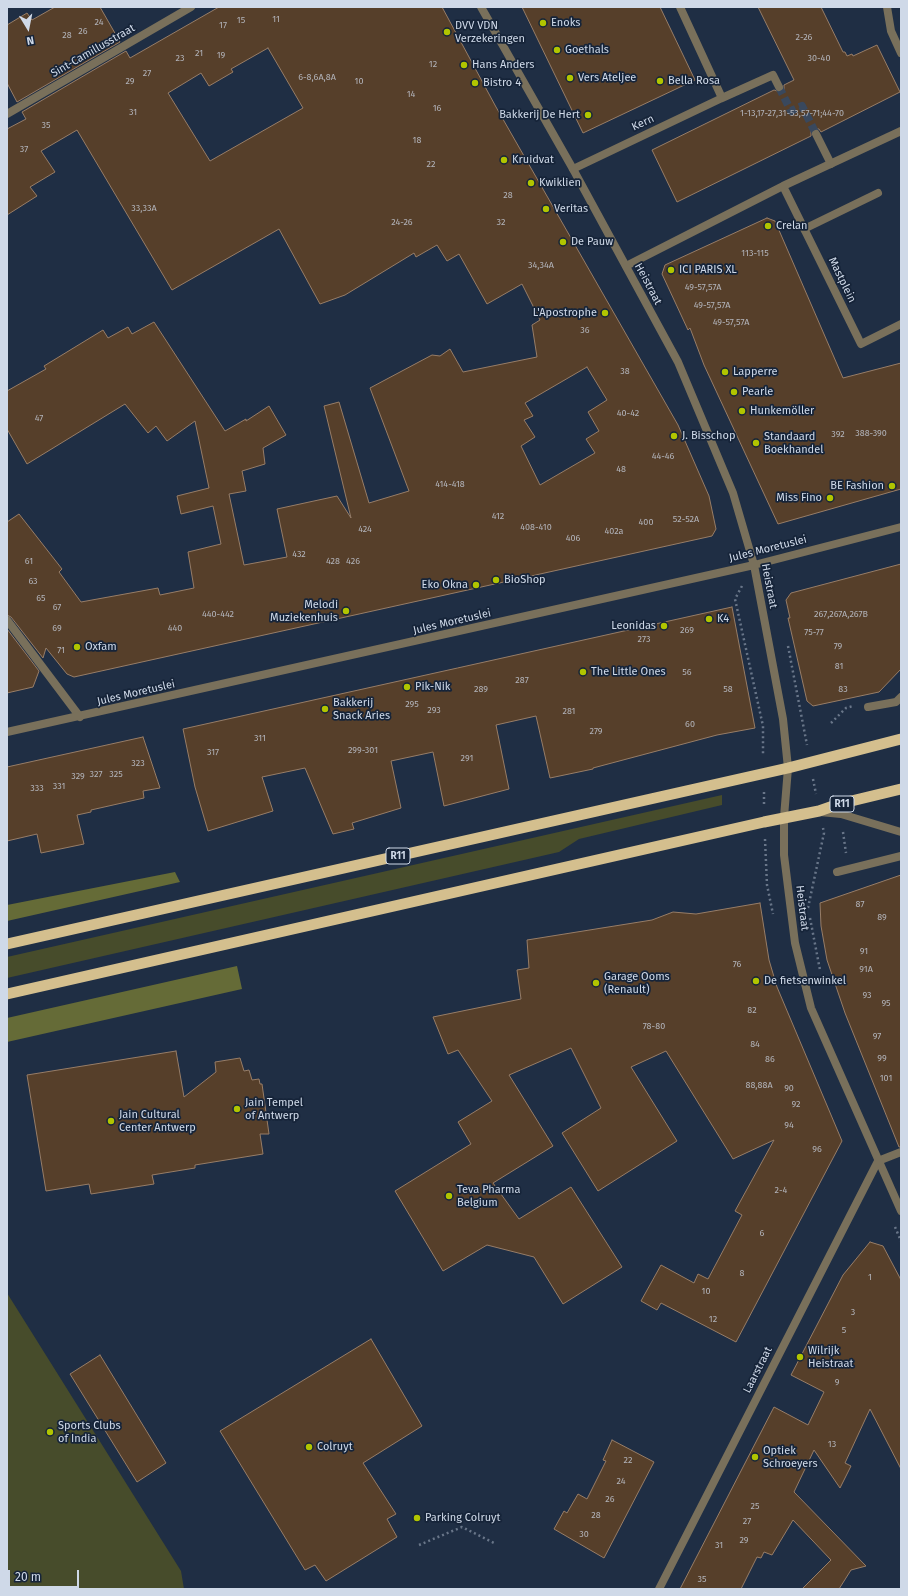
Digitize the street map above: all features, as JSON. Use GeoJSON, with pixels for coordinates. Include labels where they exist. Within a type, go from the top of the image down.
{"type":"FeatureCollection","features":[{"type":"Feature","properties":{"kind":"highway","name":"R11"},"geometry":{"type":"LineString","coordinates":[[7,944],[764,774],[901,739]]}},
{"type":"Feature","properties":{"kind":"highway","name":"R11"},"geometry":{"type":"LineString","coordinates":[[7,994],[784,817],[819,812],[839,804],[901,790]]}},
{"type":"Feature","properties":{"kind":"street","name":"Sint-Camillusstraat"},"geometry":{"type":"LineString","coordinates":[[7,114],[191,7]]}},
{"type":"Feature","properties":{"kind":"street","name":"Heistraat"},"geometry":{"type":"LineString","coordinates":[[480,7],[573,168],[678,362],[733,493],[754,565],[783,719],[788,768],[784,817],[784,855],[795,943],[811,1008],[901,1211]]}},
{"type":"Feature","properties":{"kind":"street"},"geometry":{"type":"LineString","coordinates":[[680,7],[722,98]]}},
{"type":"Feature","properties":{"kind":"street"},"geometry":{"type":"LineString","coordinates":[[887,7],[891,31],[901,53]]}},
{"type":"Feature","properties":{"kind":"street","name":"Kern"},"geometry":{"type":"LineString","coordinates":[[573,168],[773,75],[779,87]]}},
{"type":"Feature","properties":{"kind":"street"},"geometry":{"type":"LineString","coordinates":[[626,266],[783,186],[901,131]]}},
{"type":"Feature","properties":{"kind":"street"},"geometry":{"type":"LineString","coordinates":[[816,134],[831,164]]}},
{"type":"Feature","properties":{"kind":"street","name":"Mastplein"},"geometry":{"type":"LineString","coordinates":[[783,186],[861,344],[901,324]]}},
{"type":"Feature","properties":{"kind":"street"},"geometry":{"type":"LineString","coordinates":[[804,229],[878,193]]}},
{"type":"Feature","properties":{"kind":"street","name":"Jules Moretuslei"},"geometry":{"type":"LineString","coordinates":[[7,732],[80,717],[754,565],[901,527]]}},
{"type":"Feature","properties":{"kind":"street"},"geometry":{"type":"LineString","coordinates":[[7,620],[80,717]]}},
{"type":"Feature","properties":{"kind":"street"},"geometry":{"type":"LineString","coordinates":[[868,707],[896,702],[901,697]]}},
{"type":"Feature","properties":{"kind":"street"},"geometry":{"type":"LineString","coordinates":[[819,812],[841,814],[901,832]]}},
{"type":"Feature","properties":{"kind":"street"},"geometry":{"type":"LineString","coordinates":[[837,872],[901,856]]}},
{"type":"Feature","properties":{"kind":"street"},"geometry":{"type":"LineString","coordinates":[[878,1161],[901,1152]]}},
{"type":"Feature","properties":{"kind":"street","name":"Laarstraat"},"geometry":{"type":"LineString","coordinates":[[658,1589],[878,1161]]}},
{"type":"Feature","properties":{"kind":"path"},"geometry":{"type":"LineString","coordinates":[[754,565],[735,599],[763,726],[764,822],[767,886]]}},
{"type":"Feature","properties":{"kind":"path"},"geometry":{"type":"LineString","coordinates":[[787,644],[824,833],[808,909]]}},
{"type":"Feature","properties":{"kind":"path"},"geometry":{"type":"LineString","coordinates":[[831,722],[846,708],[863,704],[868,707]]}},
{"type":"Feature","properties":{"kind":"path"},"geometry":{"type":"LineString","coordinates":[[843,830],[849,869]]}},
{"type":"Feature","properties":{"kind":"path"},"geometry":{"type":"LineString","coordinates":[[810,916],[822,977]]}},
{"type":"Feature","properties":{"kind":"path"},"geometry":{"type":"LineString","coordinates":[[419,1545],[462,1527],[494,1543]]}},
{"type":"Feature","properties":{"kind":"green space"},"geometry":{"type":"Polygon","coordinates":[[[722,795],[722,805],[579,839],[559,852],[7,978],[7,957],[722,795]]]}},
{"type":"Feature","properties":{"kind":"green space"},"geometry":{"type":"Polygon","coordinates":[[[175,872],[180,882],[7,921],[7,905],[175,872]]]}},
{"type":"Feature","properties":{"kind":"green space"},"geometry":{"type":"Polygon","coordinates":[[[237,966],[242,989],[7,1042],[7,1018],[237,966]]]}},
{"type":"Feature","properties":{"kind":"green space","name":"Sports Clubs of India"},"geometry":{"type":"Polygon","coordinates":[[[7,1293],[181,1571],[184,1589],[7,1589],[7,1293]]]}},
{"type":"Feature","properties":{"kind":"building"},"geometry":{"type":"Polygon","coordinates":[[[55,7],[100,7],[120,42],[17,102],[7,83],[7,25],[27,13],[32,20],[55,7]]]}},
{"type":"Feature","properties":{"kind":"building"},"geometry":{"type":"Polygon","coordinates":[[[219,7],[442,7],[496,107],[678,425],[709,496],[716,529],[712,536],[74,677],[67,674],[46,648],[43,658],[11,617],[7,615],[7,522],[19,514],[62,569],[59,572],[81,602],[158,588],[160,595],[194,588],[188,552],[221,544],[213,506],[181,514],[177,496],[209,488],[195,421],[167,441],[156,426],[148,433],[125,404],[27,464],[7,429],[7,391],[46,369],[44,366],[103,330],[108,338],[128,327],[132,334],[154,322],[225,431],[246,419],[246,421],[269,406],[286,435],[263,448],[265,464],[242,471],[246,491],[229,494],[244,565],[287,557],[277,509],[337,496],[351,518],[324,406],[339,402],[369,503],[409,491],[370,388],[432,355],[440,356],[450,349],[463,372],[537,357],[532,325],[540,320],[522,284],[487,304],[459,254],[447,261],[437,245],[416,257],[414,253],[345,295],[320,304],[279,229],[172,290],[77,130],[41,151],[55,172],[30,187],[37,196],[7,215],[7,129],[26,119],[22,112],[126,51],[130,58],[219,7]],[[268,48],[231,69],[233,72],[209,86],[201,73],[168,93],[210,161],[303,108],[268,48]],[[587,367],[525,403],[533,416],[524,420],[535,437],[521,446],[540,485],[595,453],[586,439],[599,431],[588,412],[607,400],[587,367]]]}},
{"type":"Feature","properties":{"kind":"building"},"geometry":{"type":"Polygon","coordinates":[[[522,7],[660,7],[695,80],[583,133],[522,7]]]}},
{"type":"Feature","properties":{"kind":"building"},"geometry":{"type":"Polygon","coordinates":[[[758,7],[821,7],[843,52],[845,52],[847,56],[852,54],[853,56],[877,45],[900,92],[821,132],[819,129],[814,129],[811,131],[811,136],[677,202],[652,150],[774,90],[781,92],[784,90],[784,85],[794,80],[758,7]]]}},
{"type":"Feature","properties":{"kind":"building"},"geometry":{"type":"Polygon","coordinates":[[[767,218],[775,221],[843,378],[901,363],[901,489],[778,524],[704,365],[690,328],[688,330],[662,274],[665,265],[767,218]]]}},
{"type":"Feature","properties":{"kind":"building"},"geometry":{"type":"Polygon","coordinates":[[[901,564],[901,669],[879,692],[813,706],[807,701],[788,618],[790,618],[786,600],[791,593],[901,564]]]}},
{"type":"Feature","properties":{"kind":"building"},"geometry":{"type":"Polygon","coordinates":[[[732,607],[755,728],[717,735],[593,769],[550,778],[536,716],[496,725],[509,789],[444,806],[433,752],[391,761],[401,808],[352,823],[354,829],[333,834],[305,768],[262,777],[273,811],[208,831],[195,787],[183,729],[732,607]]]}},
{"type":"Feature","properties":{"kind":"building"},"geometry":{"type":"Polygon","coordinates":[[[7,629],[39,671],[33,687],[7,693],[7,629]]]}},
{"type":"Feature","properties":{"kind":"building"},"geometry":{"type":"Polygon","coordinates":[[[143,737],[160,788],[143,791],[144,798],[91,810],[91,812],[77,815],[84,844],[41,853],[37,834],[7,841],[7,767],[143,737]]]}},
{"type":"Feature","properties":{"kind":"building"},"geometry":{"type":"Polygon","coordinates":[[[901,875],[901,1147],[899,1147],[845,1013],[827,960],[821,926],[820,903],[901,875]]]}},
{"type":"Feature","properties":{"kind":"building"},"geometry":{"type":"Polygon","coordinates":[[[760,903],[769,960],[777,987],[842,1141],[736,1342],[661,1303],[657,1310],[641,1301],[661,1265],[694,1283],[698,1274],[708,1279],[742,1215],[735,1211],[774,1140],[733,1159],[666,1051],[631,1067],[677,1141],[598,1191],[562,1133],[601,1108],[571,1048],[509,1075],[553,1146],[493,1183],[519,1219],[571,1187],[622,1267],[563,1304],[534,1257],[487,1245],[443,1271],[395,1191],[471,1144],[458,1122],[492,1101],[458,1050],[448,1054],[433,1017],[521,999],[517,970],[529,968],[527,940],[652,920],[673,912],[696,914],[760,903]]]}},
{"type":"Feature","properties":{"kind":"building","name":"Jain Cultural Center Antwerp"},"geometry":{"type":"Polygon","coordinates":[[[176,1051],[184,1097],[216,1072],[215,1062],[240,1058],[244,1071],[249,1070],[252,1080],[259,1079],[260,1084],[262,1084],[269,1134],[260,1134],[263,1154],[195,1165],[195,1168],[152,1175],[154,1184],[91,1194],[89,1184],[46,1191],[27,1075],[176,1051]]]}},
{"type":"Feature","properties":{"kind":"building"},"geometry":{"type":"Polygon","coordinates":[[[870,1242],[883,1246],[901,1280],[901,1469],[870,1409],[845,1463],[851,1466],[840,1488],[814,1450],[794,1492],[866,1566],[851,1570],[839,1589],[802,1589],[831,1560],[793,1520],[772,1555],[764,1552],[761,1558],[757,1557],[741,1589],[680,1589],[774,1407],[808,1425],[824,1392],[791,1375],[843,1275],[870,1242]]]}},
{"type":"Feature","properties":{"kind":"building","name":"Colruyt"},"geometry":{"type":"Polygon","coordinates":[[[371,1339],[422,1426],[363,1463],[396,1514],[387,1519],[397,1537],[326,1581],[315,1565],[305,1570],[220,1431],[371,1339]]]}},
{"type":"Feature","properties":{"kind":"building"},"geometry":{"type":"Polygon","coordinates":[[[100,1355],[166,1463],[137,1482],[70,1374],[100,1355]]]}},
{"type":"Feature","properties":{"kind":"building"},"geometry":{"type":"Polygon","coordinates":[[[612,1440],[654,1462],[604,1558],[554,1529],[564,1511],[567,1513],[578,1494],[587,1499],[606,1461],[603,1460],[612,1440]]]}},
{"type":"Feature","properties":{"kind":"tunnel"},"geometry":{"type":"LineString","coordinates":[[779,87],[791,111],[802,106],[816,134]]}},
{"type":"Feature","properties":{"kind":"place","name":"Enoks"},"geometry":{"type":"Point","coordinates":[543,23]}},
{"type":"Feature","properties":{"kind":"place","name":"DVV VDN Verzekeringen"},"geometry":{"type":"Point","coordinates":[447,32]}},
{"type":"Feature","properties":{"kind":"place","name":"Goethals"},"geometry":{"type":"Point","coordinates":[557,50]}},
{"type":"Feature","properties":{"kind":"place","name":"Hans Anders"},"geometry":{"type":"Point","coordinates":[464,65]}},
{"type":"Feature","properties":{"kind":"place","name":"Vers Ateljee"},"geometry":{"type":"Point","coordinates":[570,78]}},
{"type":"Feature","properties":{"kind":"place","name":"Bella Rosa"},"geometry":{"type":"Point","coordinates":[660,81]}},
{"type":"Feature","properties":{"kind":"place","name":"Bistro 4"},"geometry":{"type":"Point","coordinates":[475,83]}},
{"type":"Feature","properties":{"kind":"place","name":"Bakkerij De Hert"},"geometry":{"type":"Point","coordinates":[588,115]}},
{"type":"Feature","properties":{"kind":"place","name":"Kruidvat"},"geometry":{"type":"Point","coordinates":[504,160]}},
{"type":"Feature","properties":{"kind":"place","name":"Kwiklien"},"geometry":{"type":"Point","coordinates":[531,183]}},
{"type":"Feature","properties":{"kind":"place","name":"Veritas"},"geometry":{"type":"Point","coordinates":[546,209]}},
{"type":"Feature","properties":{"kind":"place","name":"Crelan"},"geometry":{"type":"Point","coordinates":[768,226]}},
{"type":"Feature","properties":{"kind":"place","name":"De Pauw"},"geometry":{"type":"Point","coordinates":[563,242]}},
{"type":"Feature","properties":{"kind":"place","name":"ICI PARIS XL"},"geometry":{"type":"Point","coordinates":[671,270]}},
{"type":"Feature","properties":{"kind":"place","name":"L'Apostrophe"},"geometry":{"type":"Point","coordinates":[605,313]}},
{"type":"Feature","properties":{"kind":"place","name":"Lapperre"},"geometry":{"type":"Point","coordinates":[725,372]}},
{"type":"Feature","properties":{"kind":"place","name":"Pearle"},"geometry":{"type":"Point","coordinates":[734,392]}},
{"type":"Feature","properties":{"kind":"place","name":"Hunkemöller"},"geometry":{"type":"Point","coordinates":[742,411]}},
{"type":"Feature","properties":{"kind":"place","name":"J. Bisschop"},"geometry":{"type":"Point","coordinates":[674,436]}},
{"type":"Feature","properties":{"kind":"place","name":"Standaard Boekhandel"},"geometry":{"type":"Point","coordinates":[756,443]}},
{"type":"Feature","properties":{"kind":"place","name":"BE Fashion"},"geometry":{"type":"Point","coordinates":[892,486]}},
{"type":"Feature","properties":{"kind":"place","name":"Miss Fino"},"geometry":{"type":"Point","coordinates":[830,498]}},
{"type":"Feature","properties":{"kind":"place","name":"BioShop"},"geometry":{"type":"Point","coordinates":[496,580]}},
{"type":"Feature","properties":{"kind":"place","name":"Eko Okna"},"geometry":{"type":"Point","coordinates":[476,585]}},
{"type":"Feature","properties":{"kind":"place","name":"Melodi Muziekenhuis"},"geometry":{"type":"Point","coordinates":[346,611]}},
{"type":"Feature","properties":{"kind":"place","name":"K4"},"geometry":{"type":"Point","coordinates":[709,619]}},
{"type":"Feature","properties":{"kind":"place","name":"Leonidas"},"geometry":{"type":"Point","coordinates":[664,626]}},
{"type":"Feature","properties":{"kind":"place","name":"Oxfam"},"geometry":{"type":"Point","coordinates":[77,647]}},
{"type":"Feature","properties":{"kind":"place","name":"The Little Ones"},"geometry":{"type":"Point","coordinates":[583,672]}},
{"type":"Feature","properties":{"kind":"place","name":"Pik-Nik"},"geometry":{"type":"Point","coordinates":[407,687]}},
{"type":"Feature","properties":{"kind":"place","name":"Bakkerij Snack Aries"},"geometry":{"type":"Point","coordinates":[325,709]}},
{"type":"Feature","properties":{"kind":"place","name":"De fietsenwinkel"},"geometry":{"type":"Point","coordinates":[756,981]}},
{"type":"Feature","properties":{"kind":"place","name":"Garage Ooms (Renault)"},"geometry":{"type":"Point","coordinates":[596,983]}},
{"type":"Feature","properties":{"kind":"place","name":"Jain Tempel of Antwerp"},"geometry":{"type":"Point","coordinates":[237,1109]}},
{"type":"Feature","properties":{"kind":"place","name":"Jain Cultural Center Antwerp"},"geometry":{"type":"Point","coordinates":[111,1121]}},
{"type":"Feature","properties":{"kind":"place","name":"Teva Pharma Belgium"},"geometry":{"type":"Point","coordinates":[449,1196]}},
{"type":"Feature","properties":{"kind":"place","name":"Wilrijk Heistraat"},"geometry":{"type":"Point","coordinates":[800,1357]}},
{"type":"Feature","properties":{"kind":"place","name":"Sports Clubs of India"},"geometry":{"type":"Point","coordinates":[50,1432]}},
{"type":"Feature","properties":{"kind":"place","name":"Colruyt"},"geometry":{"type":"Point","coordinates":[309,1447]}},
{"type":"Feature","properties":{"kind":"place","name":"Optiek Schroeyers"},"geometry":{"type":"Point","coordinates":[755,1457]}},
{"type":"Feature","properties":{"kind":"place","name":"Parking Colruyt"},"geometry":{"type":"Point","coordinates":[417,1518]}}]}
